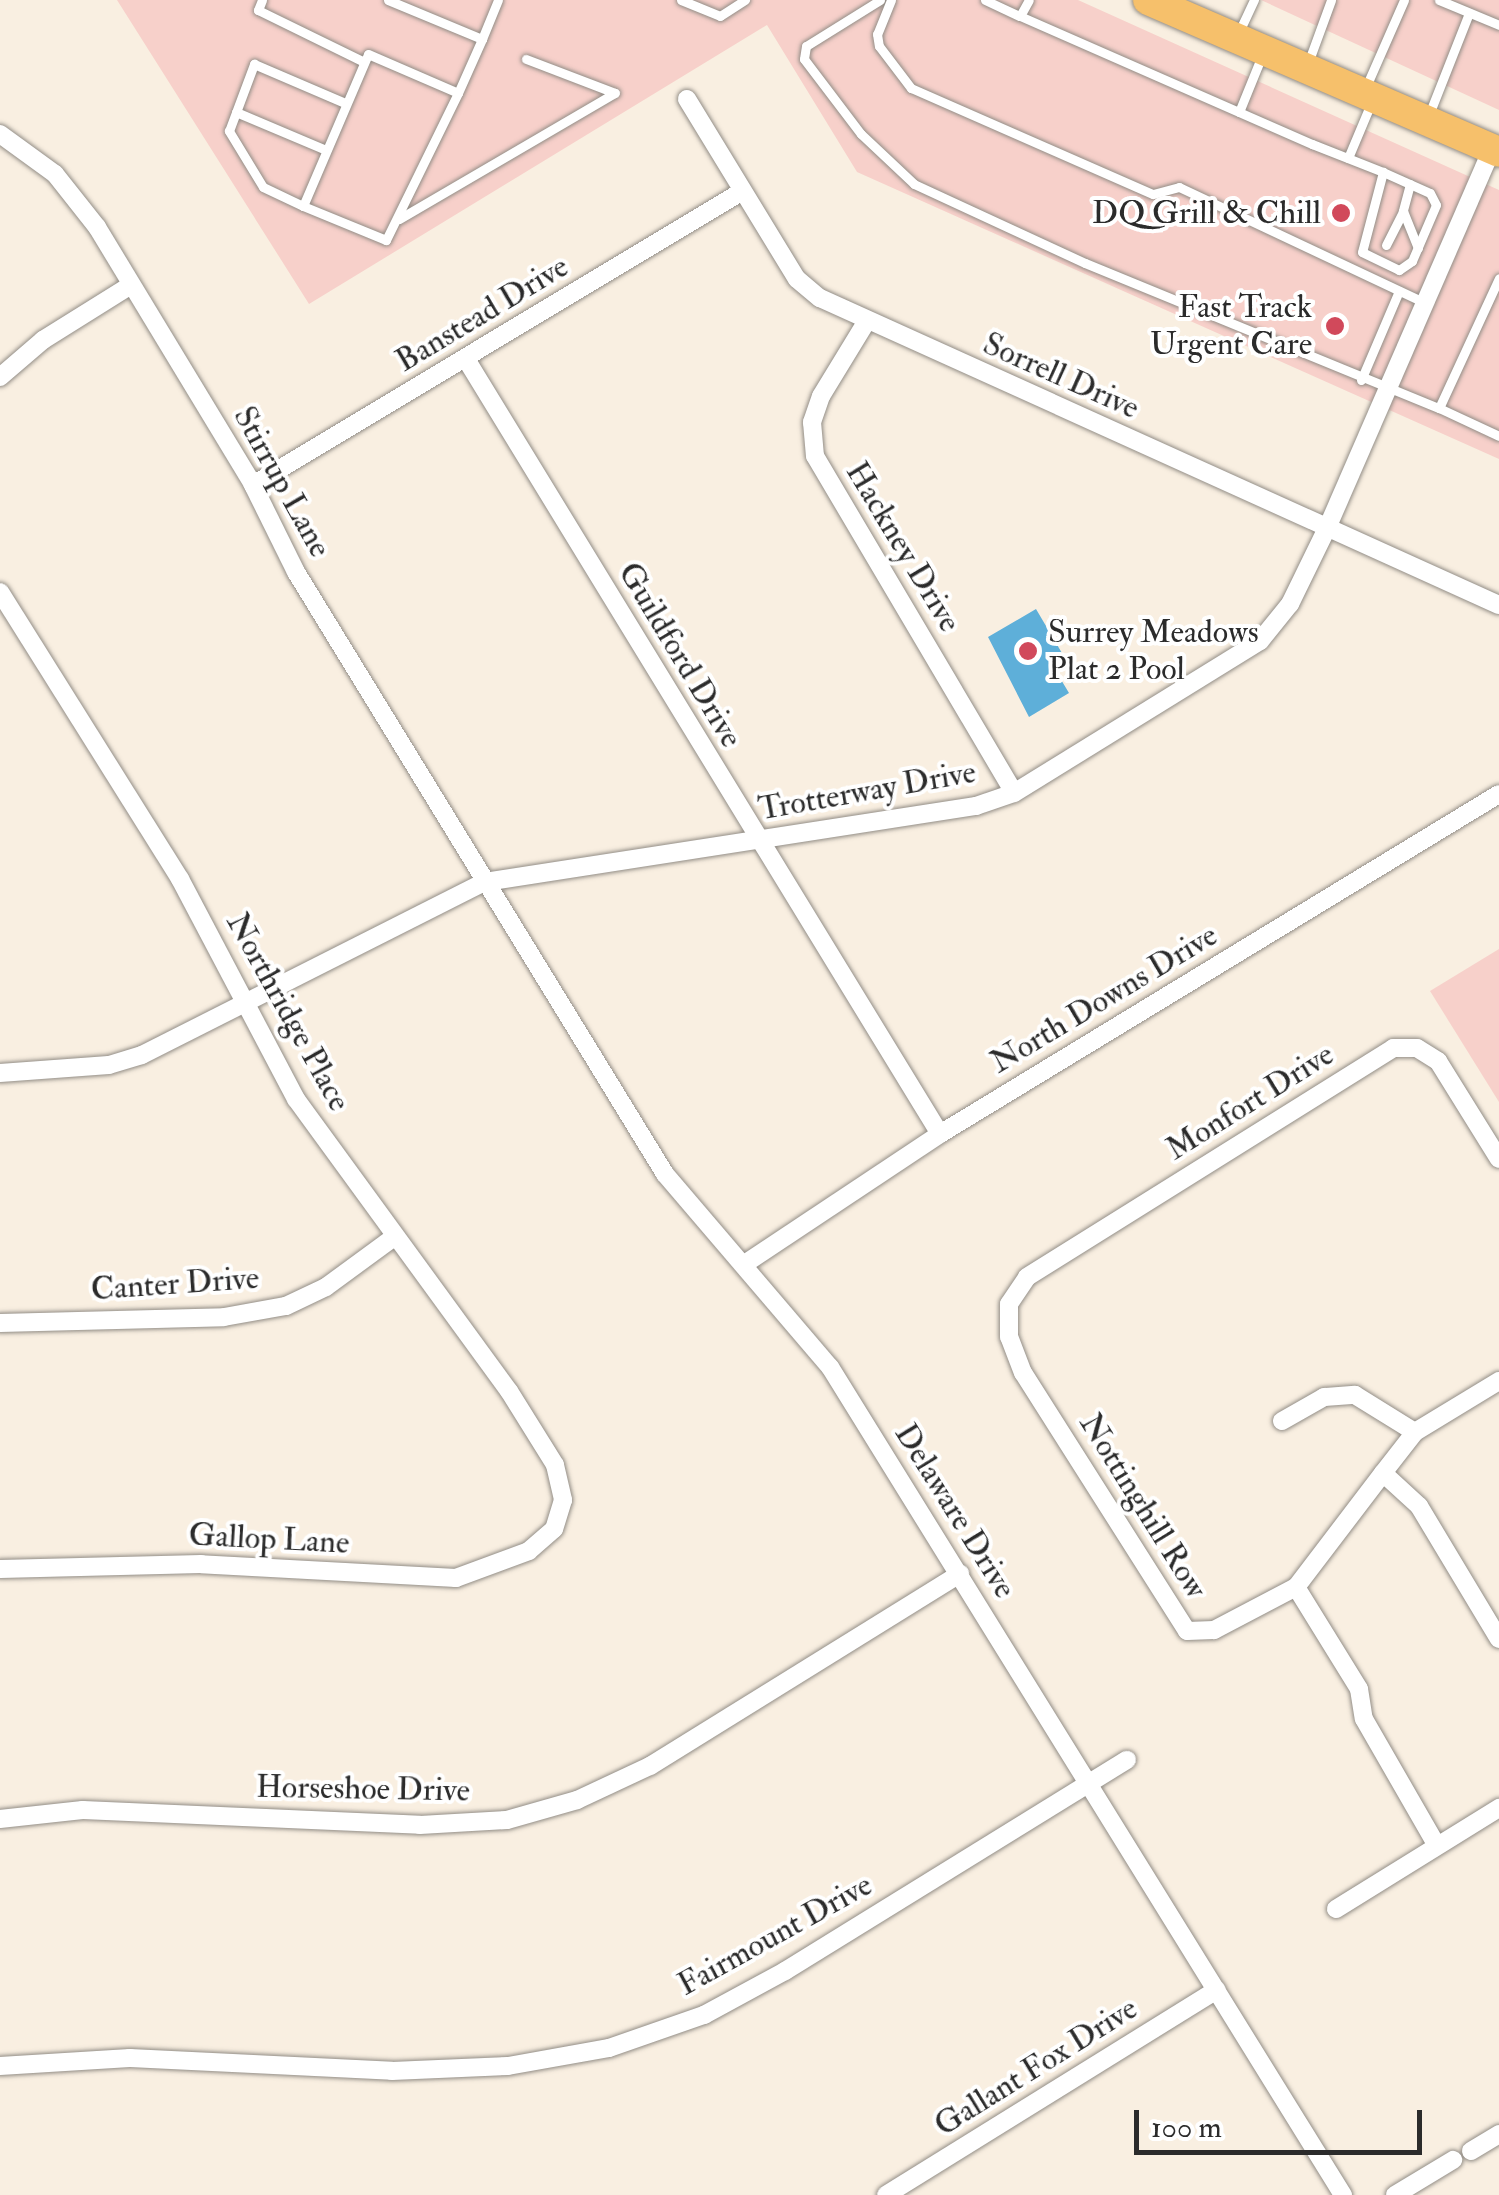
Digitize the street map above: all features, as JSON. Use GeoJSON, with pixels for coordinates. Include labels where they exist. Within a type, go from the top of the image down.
{"type":"FeatureCollection","features":[{"type":"Feature","properties":{"kind":"main road"},"geometry":{"type":"LineString","coordinates":[[1148,0],[1183,7],[1306,69],[1427,121],[1497,144]]}},
{"type":"Feature","properties":{"kind":"street","name":"Sorrell Drive"},"geometry":{"type":"LineString","coordinates":[[687,99],[797,279],[864,324],[1328,526],[1499,605]]}},
{"type":"Feature","properties":{"kind":"street","name":"Stirrup Lane"},"geometry":{"type":"LineString","coordinates":[[0,134],[55,174],[98,226],[253,485],[296,572],[485,882]]}},
{"type":"Feature","properties":{"kind":"street","name":"Trotterway Drive"},"geometry":{"type":"LineString","coordinates":[[0,1073],[109,1065],[247,1003],[485,882],[976,806],[1014,792],[1260,641],[1290,604],[1328,526],[1497,144]]}},
{"type":"Feature","properties":{"kind":"street","name":"Banstead Drive"},"geometry":{"type":"LineString","coordinates":[[253,485],[741,192]]}},
{"type":"Feature","properties":{"kind":"street"},"geometry":{"type":"LineString","coordinates":[[0,376],[43,340],[132,285]]}},
{"type":"Feature","properties":{"kind":"street","name":"Hackney Drive"},"geometry":{"type":"LineString","coordinates":[[864,324],[821,396],[812,422],[815,456],[1014,792]]}},
{"type":"Feature","properties":{"kind":"street","name":"Guildford Drive"},"geometry":{"type":"LineString","coordinates":[[466,359],[940,1134]]}},
{"type":"Feature","properties":{"kind":"street","name":"Northridge Place"},"geometry":{"type":"LineString","coordinates":[[0,592],[180,879],[296,1098],[394,1237],[510,1390],[555,1466],[563,1500],[554,1528],[529,1551]]}},
{"type":"Feature","properties":{"kind":"street","name":"North Downs Drive"},"geometry":{"type":"LineString","coordinates":[[746,1263],[940,1134],[1499,794]]}},
{"type":"Feature","properties":{"kind":"street","name":"Delaware Drive"},"geometry":{"type":"LineString","coordinates":[[485,882],[665,1174],[746,1263],[830,1367],[1344,2195]]}},
{"type":"Feature","properties":{"kind":"street","name":"Monfort Drive"},"geometry":{"type":"LineString","coordinates":[[1009,1304],[1027,1277],[1393,1048],[1417,1048],[1438,1061],[1499,1159]]}},
{"type":"Feature","properties":{"kind":"street","name":"Canter Drive"},"geometry":{"type":"LineString","coordinates":[[0,1323],[224,1317],[286,1306],[326,1287],[394,1237]]}},
{"type":"Feature","properties":{"kind":"street","name":"Nottinghill Row"},"geometry":{"type":"LineString","coordinates":[[1009,1304],[1009,1337],[1024,1373],[1187,1632],[1214,1630],[1296,1587],[1416,1432]]}},
{"type":"Feature","properties":{"kind":"street"},"geometry":{"type":"LineString","coordinates":[[1282,1421],[1324,1397],[1355,1395],[1416,1432],[1499,1380]]}},
{"type":"Feature","properties":{"kind":"street"},"geometry":{"type":"LineString","coordinates":[[1383,1473],[1419,1506],[1499,1639]]}},
{"type":"Feature","properties":{"kind":"street","name":"Gallop Lane"},"geometry":{"type":"LineString","coordinates":[[0,1570],[200,1564],[456,1578],[529,1551]]}},
{"type":"Feature","properties":{"kind":"street","name":"Horseshoe Drive"},"geometry":{"type":"LineString","coordinates":[[0,1819],[83,1810],[420,1825],[507,1820],[577,1800],[650,1766],[960,1574]]}},
{"type":"Feature","properties":{"kind":"street"},"geometry":{"type":"LineString","coordinates":[[1296,1587],[1359,1689],[1364,1720],[1437,1846]]}},
{"type":"Feature","properties":{"kind":"street","name":"Fairmount Drive"},"geometry":{"type":"LineString","coordinates":[[0,2066],[130,2058],[392,2071],[508,2066],[610,2048],[704,2014],[785,1971],[1127,1760]]}},
{"type":"Feature","properties":{"kind":"street"},"geometry":{"type":"LineString","coordinates":[[1336,1909],[1499,1808]]}},
{"type":"Feature","properties":{"kind":"street","name":"Gallant Fox Drive"},"geometry":{"type":"LineString","coordinates":[[886,2195],[1218,1990]]}},
{"type":"Feature","properties":{"kind":"street"},"geometry":{"type":"LineString","coordinates":[[1471,2151],[1499,2134]]}},
{"type":"Feature","properties":{"kind":"street"},"geometry":{"type":"LineString","coordinates":[[1395,2195],[1453,2160]]}},
{"type":"Feature","properties":{"kind":"lane"},"geometry":{"type":"LineString","coordinates":[[262,0],[258,10],[364,62]]}},
{"type":"Feature","properties":{"kind":"lane"},"geometry":{"type":"LineString","coordinates":[[388,0],[482,39]]}},
{"type":"Feature","properties":{"kind":"lane"},"geometry":{"type":"LineString","coordinates":[[346,103],[254,64],[229,131],[262,187],[386,240],[458,93],[498,0]]}},
{"type":"Feature","properties":{"kind":"lane"},"geometry":{"type":"LineString","coordinates":[[680,0],[720,16],[745,0]]}},
{"type":"Feature","properties":{"kind":"lane"},"geometry":{"type":"LineString","coordinates":[[880,0],[806,46],[804,58],[896,172],[1085,263],[1499,436]]}},
{"type":"Feature","properties":{"kind":"lane"},"geometry":{"type":"LineString","coordinates":[[891,0],[877,34],[880,46],[911,88],[1153,194],[1179,186],[1429,304]]}},
{"type":"Feature","properties":{"kind":"lane"},"geometry":{"type":"LineString","coordinates":[[985,0],[1239,112],[1383,172],[1430,193],[1436,205],[1418,248],[1400,270],[1362,252],[1383,172]]}},
{"type":"Feature","properties":{"kind":"lane"},"geometry":{"type":"LineString","coordinates":[[1020,16],[1029,0]]}},
{"type":"Feature","properties":{"kind":"lane"},"geometry":{"type":"LineString","coordinates":[[1239,112],[1254,0]]}},
{"type":"Feature","properties":{"kind":"lane"},"geometry":{"type":"LineString","coordinates":[[1306,69],[1332,0]]}},
{"type":"Feature","properties":{"kind":"lane"},"geometry":{"type":"LineString","coordinates":[[1348,158],[1404,0]]}},
{"type":"Feature","properties":{"kind":"lane"},"geometry":{"type":"LineString","coordinates":[[1439,0],[1499,26]]}},
{"type":"Feature","properties":{"kind":"lane"},"geometry":{"type":"LineString","coordinates":[[1427,121],[1469,13]]}},
{"type":"Feature","properties":{"kind":"lane"},"geometry":{"type":"LineString","coordinates":[[303,206],[368,54],[458,93]]}},
{"type":"Feature","properties":{"kind":"lane"},"geometry":{"type":"LineString","coordinates":[[396,220],[615,92],[526,59]]}},
{"type":"Feature","properties":{"kind":"lane"},"geometry":{"type":"LineString","coordinates":[[236,112],[326,150]]}},
{"type":"Feature","properties":{"kind":"lane"},"geometry":{"type":"LineString","coordinates":[[1386,245],[1403,210],[1410,184]]}},
{"type":"Feature","properties":{"kind":"lane"},"geometry":{"type":"LineString","coordinates":[[1403,210],[1418,248]]}},
{"type":"Feature","properties":{"kind":"lane"},"geometry":{"type":"LineString","coordinates":[[1439,408],[1499,278]]}},
{"type":"Feature","properties":{"kind":"lane"},"geometry":{"type":"LineString","coordinates":[[1360,380],[1399,292]]}},
{"type":"Feature","properties":{"kind":"shaded area"},"geometry":{"type":"Polygon","coordinates":[[[117,0],[1078,0],[1499,190],[1499,459],[857,172],[767,25],[309,304],[117,0]]]}},
{"type":"Feature","properties":{"kind":"shaded area"},"geometry":{"type":"Polygon","coordinates":[[[1261,0],[1499,0],[1499,110],[1261,0]]]}},
{"type":"Feature","properties":{"kind":"shaded area"},"geometry":{"type":"Polygon","coordinates":[[[1499,949],[1499,1102],[1430,991],[1499,949]]]}},
{"type":"Feature","properties":{"kind":"water","name":"Surrey Meadows Plat 2 Pool"},"geometry":{"type":"Polygon","coordinates":[[[1036,609],[1069,665],[1057,673],[1069,693],[1029,717],[988,637],[1036,609]]]}},
{"type":"Feature","properties":{"kind":"place","name":"DQ Grill & Chill"},"geometry":{"type":"Point","coordinates":[1341,213]}},
{"type":"Feature","properties":{"kind":"place","name":"Fast Track Urgent Care"},"geometry":{"type":"Point","coordinates":[1335,326]}},
{"type":"Feature","properties":{"kind":"place","name":"Surrey Meadows Plat 2 Pool"},"geometry":{"type":"Point","coordinates":[1028,651]}}]}
